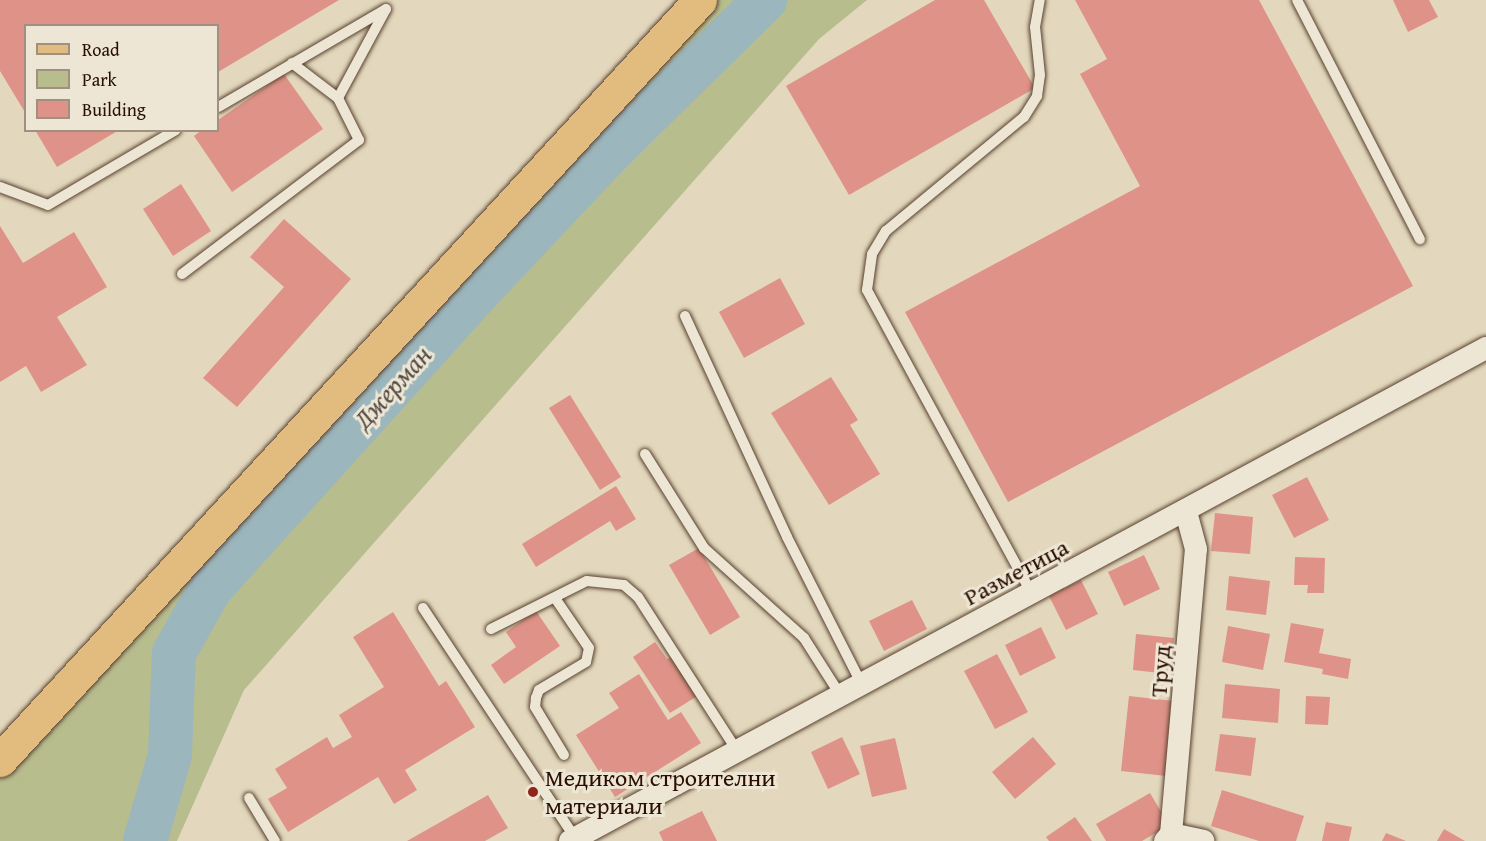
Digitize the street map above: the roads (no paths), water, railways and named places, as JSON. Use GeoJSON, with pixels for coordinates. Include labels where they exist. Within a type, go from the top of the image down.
{"type":"FeatureCollection","features":[{"type":"Feature","properties":{"kind":"main road"},"geometry":{"type":"LineString","coordinates":[[0,760],[700,0]]}},
{"type":"Feature","properties":{"kind":"street","name":"Разметица"},"geometry":{"type":"LineString","coordinates":[[572,840],[1186,512],[1486,348]]}},
{"type":"Feature","properties":{"kind":"street","name":"Труд"},"geometry":{"type":"LineString","coordinates":[[1168,838],[1196,549],[1186,512]]}},
{"type":"Feature","properties":{"kind":"street"},"geometry":{"type":"LineString","coordinates":[[1168,838],[1203,841]]}},
{"type":"Feature","properties":{"kind":"lane"},"geometry":{"type":"LineString","coordinates":[[1032,594],[867,290],[872,254],[886,231],[1024,117],[1037,96],[1041,75],[1035,27],[1040,0]]}},
{"type":"Feature","properties":{"kind":"lane"},"geometry":{"type":"LineString","coordinates":[[1298,0],[1420,239]]}},
{"type":"Feature","properties":{"kind":"lane"},"geometry":{"type":"LineString","coordinates":[[219,106],[389,4]]}},
{"type":"Feature","properties":{"kind":"lane"},"geometry":{"type":"LineString","coordinates":[[338,98],[389,4]]}},
{"type":"Feature","properties":{"kind":"lane"},"geometry":{"type":"LineString","coordinates":[[182,274],[359,140],[338,98],[292,63]]}},
{"type":"Feature","properties":{"kind":"lane"},"geometry":{"type":"LineString","coordinates":[[0,187],[48,205],[173,132]]}},
{"type":"Feature","properties":{"kind":"lane"},"geometry":{"type":"LineString","coordinates":[[685,316],[787,537],[862,685]]}},
{"type":"Feature","properties":{"kind":"lane"},"geometry":{"type":"LineString","coordinates":[[645,454],[704,548],[804,638],[841,697]]}},
{"type":"Feature","properties":{"kind":"lane"},"geometry":{"type":"LineString","coordinates":[[491,629],[587,581],[624,585],[638,597],[738,752]]}},
{"type":"Feature","properties":{"kind":"lane"},"geometry":{"type":"LineString","coordinates":[[555,598],[589,648],[586,662],[540,690],[536,698],[536,707],[564,755]]}},
{"type":"Feature","properties":{"kind":"lane"},"geometry":{"type":"LineString","coordinates":[[423,608],[572,840]]}},
{"type":"Feature","properties":{"kind":"lane"},"geometry":{"type":"LineString","coordinates":[[249,798],[275,841]]}},
{"type":"Feature","properties":{"kind":"waterway","name":"Джерман"},"geometry":{"type":"LineString","coordinates":[[145,841],[170,755],[174,653],[210,589],[483,287],[611,151],[765,0]]}},
{"type":"Feature","properties":{"kind":"place","name":"Медиком строителни материали"},"geometry":{"type":"Point","coordinates":[533,792]}}]}
